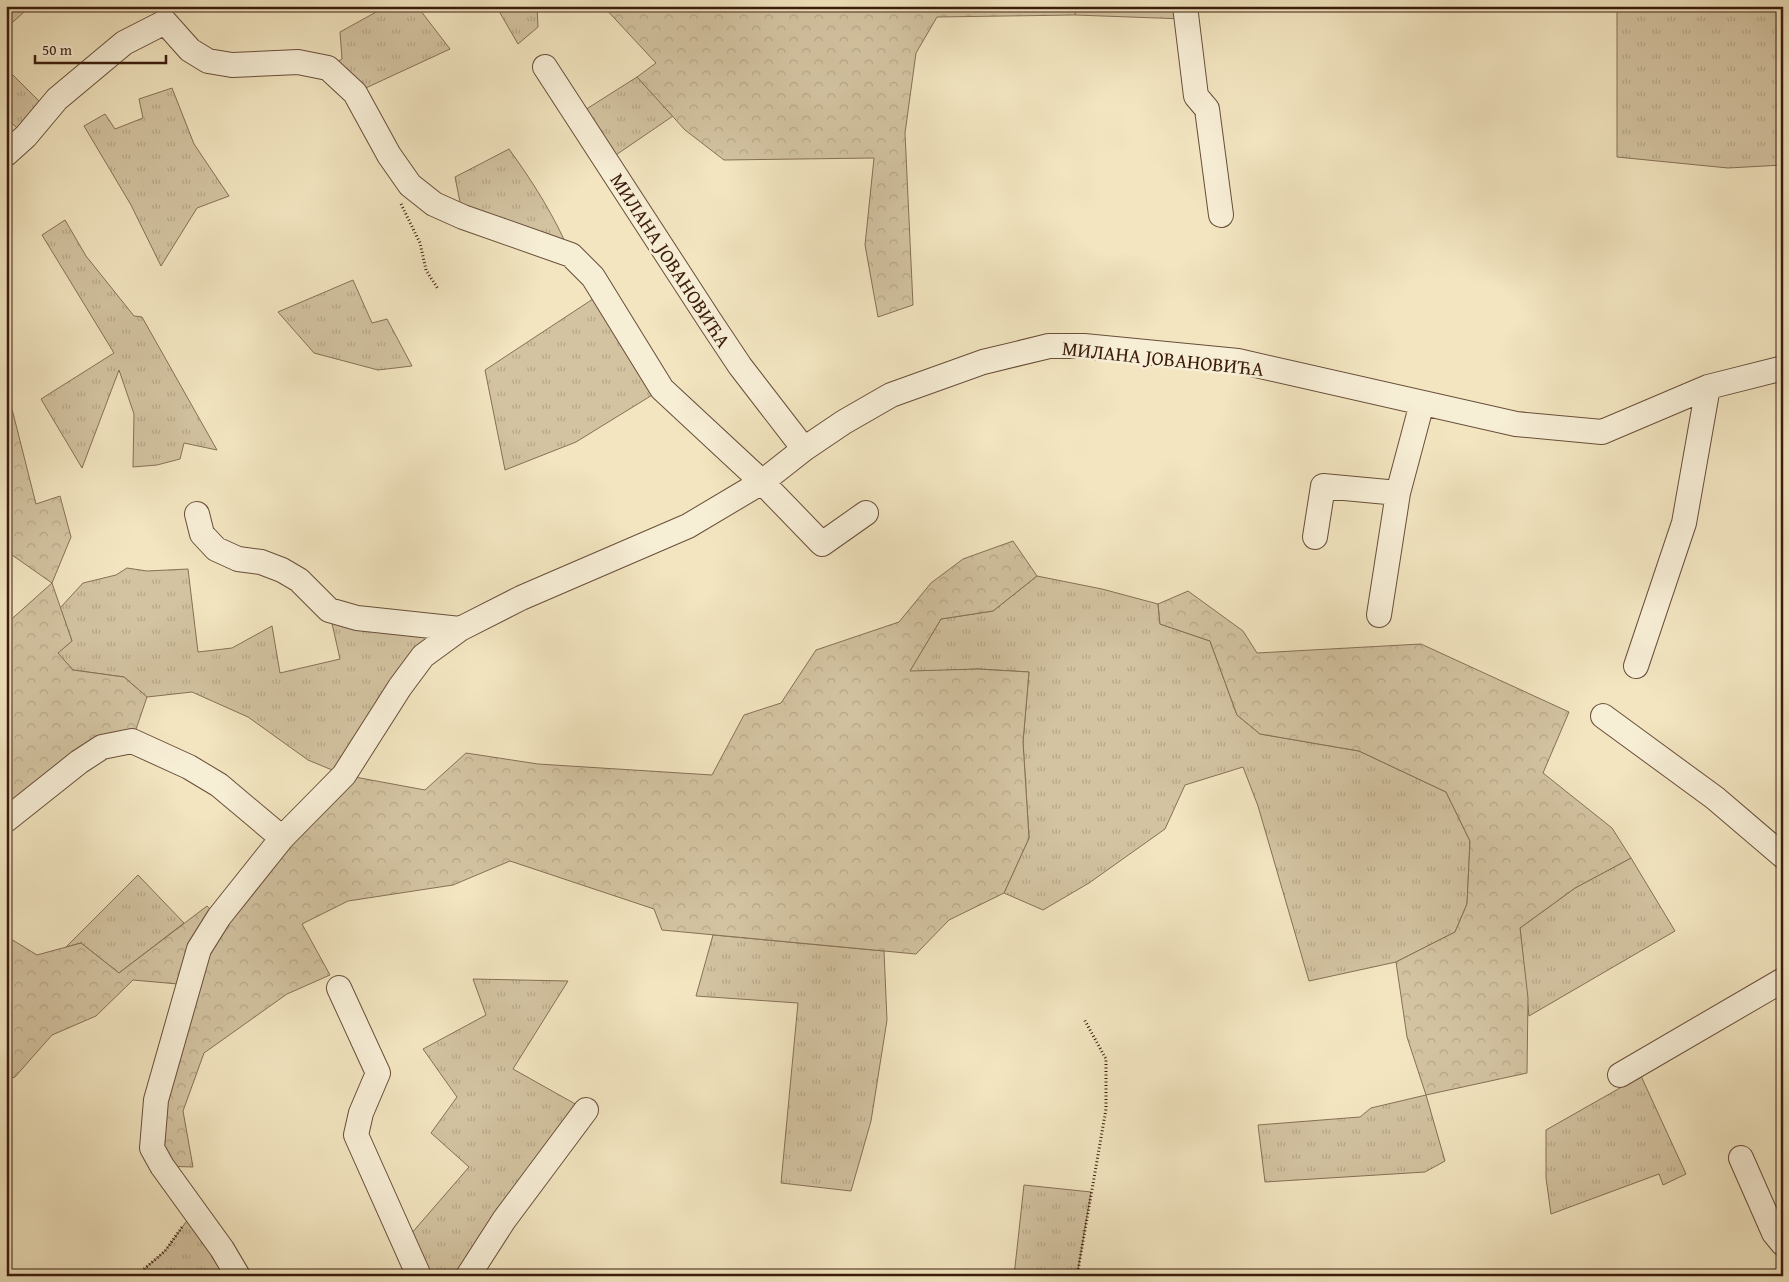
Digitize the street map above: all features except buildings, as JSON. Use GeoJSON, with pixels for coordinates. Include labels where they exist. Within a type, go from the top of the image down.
{"type":"FeatureCollection","features":[{"type":"Feature","properties":{"kind":"street"},"geometry":{"type":"LineString","coordinates":[[1185,6],[1196,96],[1207,109],[1221,215]]}},
{"type":"Feature","properties":{"kind":"street"},"geometry":{"type":"LineString","coordinates":[[6,154],[26,136],[64,93],[124,43],[165,14],[190,50],[208,61],[232,66],[298,62],[328,68],[355,93],[389,155],[410,185],[434,204],[463,217],[571,255],[592,277],[662,389],[762,482],[822,544],[866,513]]}},
{"type":"Feature","properties":{"kind":"street","name":"МИЛАНА ЈОВАНОВИЋА"},"geometry":{"type":"LineString","coordinates":[[545,67],[740,366],[804,449]]}},
{"type":"Feature","properties":{"kind":"street","name":"МИЛАНА ЈОВАНОВИЋА"},"geometry":{"type":"LineString","coordinates":[[238,1276],[222,1249],[162,1166],[152,1148],[156,1100],[199,949],[218,917],[282,838],[344,775],[400,687],[423,656],[460,629],[521,598],[688,526],[762,482],[804,449],[844,422],[891,396],[983,362],[1049,346],[1084,346],[1238,361],[1516,424],[1602,432],[1708,387],[1783,368]]}},
{"type":"Feature","properties":{"kind":"street"},"geometry":{"type":"LineString","coordinates":[[1636,666],[1684,522],[1708,387]]}},
{"type":"Feature","properties":{"kind":"street"},"geometry":{"type":"LineString","coordinates":[[1379,615],[1398,494],[1422,403]]}},
{"type":"Feature","properties":{"kind":"street"},"geometry":{"type":"LineString","coordinates":[[1315,537],[1323,486],[1398,494]]}},
{"type":"Feature","properties":{"kind":"street"},"geometry":{"type":"LineString","coordinates":[[197,514],[202,534],[216,549],[238,559],[261,562],[282,570],[299,580],[329,610],[357,618],[460,629]]}},
{"type":"Feature","properties":{"kind":"street"},"geometry":{"type":"LineString","coordinates":[[1603,716],[1715,798],[1783,856]]}},
{"type":"Feature","properties":{"kind":"street"},"geometry":{"type":"LineString","coordinates":[[6,820],[79,762],[102,747],[132,741],[189,767],[219,785],[282,838]]}},
{"type":"Feature","properties":{"kind":"street"},"geometry":{"type":"LineString","coordinates":[[1620,1075],[1783,980]]}},
{"type":"Feature","properties":{"kind":"street"},"geometry":{"type":"LineString","coordinates":[[339,988],[378,1073],[361,1113],[356,1135],[419,1276]]}},
{"type":"Feature","properties":{"kind":"street"},"geometry":{"type":"LineString","coordinates":[[468,1276],[504,1220],[586,1110]]}},
{"type":"Feature","properties":{"kind":"street"},"geometry":{"type":"LineString","coordinates":[[1741,1158],[1774,1234],[1783,1244]]}},
{"type":"Feature","properties":{"kind":"path"},"geometry":{"type":"LineString","coordinates":[[399,201],[420,243],[426,270],[438,289]]}},
{"type":"Feature","properties":{"kind":"path"},"geometry":{"type":"LineString","coordinates":[[1077,1276],[1106,1109],[1106,1059],[1084,1019]]}},
{"type":"Feature","properties":{"kind":"path"},"geometry":{"type":"LineString","coordinates":[[136,1276],[165,1251],[194,1211]]}},
{"type":"Feature","properties":{"kind":"green space"},"geometry":{"type":"Polygon","coordinates":[[[6,6],[31,6],[6,28],[6,6]]]}},
{"type":"Feature","properties":{"kind":"green space"},"geometry":{"type":"Polygon","coordinates":[[[387,6],[417,6],[450,49],[355,93],[328,68],[342,59],[340,32],[387,6]]]}},
{"type":"Feature","properties":{"kind":"green space"},"geometry":{"type":"Polygon","coordinates":[[[496,6],[537,6],[538,27],[518,44],[496,6]]]}},
{"type":"Feature","properties":{"kind":"green space"},"geometry":{"type":"Polygon","coordinates":[[[603,6],[1076,6],[1075,15],[937,17],[916,53],[905,133],[913,305],[878,317],[865,245],[874,158],[724,160],[685,130],[637,77],[656,63],[603,6]]]}},
{"type":"Feature","properties":{"kind":"green space"},"geometry":{"type":"Polygon","coordinates":[[[1076,6],[1185,6],[1185,19],[1075,15],[1076,6]]]}},
{"type":"Feature","properties":{"kind":"green space"},"geometry":{"type":"Polygon","coordinates":[[[1619,6],[1783,6],[1783,165],[1728,168],[1617,157],[1617,13],[1619,6]]]}},
{"type":"Feature","properties":{"kind":"green space"},"geometry":{"type":"Polygon","coordinates":[[[6,68],[48,110],[26,136],[6,118],[6,68]]]}},
{"type":"Feature","properties":{"kind":"green space"},"geometry":{"type":"Polygon","coordinates":[[[637,77],[673,116],[607,161],[577,115],[637,77]]]}},
{"type":"Feature","properties":{"kind":"green space"},"geometry":{"type":"Polygon","coordinates":[[[172,88],[194,144],[229,196],[197,208],[161,266],[131,205],[84,126],[105,114],[115,129],[143,118],[139,99],[172,88]]]}},
{"type":"Feature","properties":{"kind":"green space"},"geometry":{"type":"Polygon","coordinates":[[[509,149],[543,200],[571,255],[463,217],[455,177],[509,149]]]}},
{"type":"Feature","properties":{"kind":"green space"},"geometry":{"type":"Polygon","coordinates":[[[65,220],[86,256],[134,316],[142,317],[217,450],[184,443],[180,459],[157,465],[133,467],[134,414],[119,370],[82,468],[41,399],[114,353],[42,235],[65,220]]]}},
{"type":"Feature","properties":{"kind":"green space"},"geometry":{"type":"Polygon","coordinates":[[[353,280],[372,323],[387,319],[412,366],[378,370],[314,353],[278,312],[353,280]]]}},
{"type":"Feature","properties":{"kind":"green space"},"geometry":{"type":"Polygon","coordinates":[[[602,293],[662,389],[576,442],[505,470],[485,370],[602,293]]]}},
{"type":"Feature","properties":{"kind":"green space"},"geometry":{"type":"Polygon","coordinates":[[[6,409],[12,409],[36,504],[60,496],[71,537],[52,583],[12,555],[6,541],[6,409]]]}},
{"type":"Feature","properties":{"kind":"green space"},"geometry":{"type":"Polygon","coordinates":[[[1013,541],[1037,576],[993,611],[941,619],[910,671],[978,669],[1029,672],[1023,742],[1029,838],[1004,893],[949,920],[916,954],[662,930],[654,909],[510,861],[453,885],[348,901],[302,924],[330,975],[287,994],[204,1053],[183,1111],[193,1167],[162,1166],[152,1148],[189,985],[133,980],[96,1016],[52,1035],[15,1077],[6,1080],[6,936],[37,955],[81,943],[119,973],[207,906],[218,917],[344,775],[425,790],[466,753],[538,764],[712,775],[744,715],[781,703],[816,650],[899,622],[931,583],[963,559],[1013,541]]]}},
{"type":"Feature","properties":{"kind":"green space"},"geometry":{"type":"Polygon","coordinates":[[[127,568],[147,571],[188,569],[198,652],[232,648],[272,626],[280,673],[340,659],[329,610],[448,628],[423,656],[344,775],[308,760],[248,717],[192,692],[147,697],[124,677],[73,670],[57,653],[72,641],[60,608],[83,583],[116,575],[127,568]]]}},
{"type":"Feature","properties":{"kind":"green space"},"geometry":{"type":"Polygon","coordinates":[[[1037,576],[1102,589],[1158,604],[1160,624],[1210,641],[1237,715],[1260,734],[1359,751],[1446,792],[1470,841],[1467,904],[1455,932],[1396,962],[1309,981],[1258,806],[1243,767],[1185,785],[1165,829],[1089,883],[1043,910],[1004,893],[1029,838],[1023,742],[1029,672],[978,669],[909,672],[941,619],[993,611],[1037,576]]]}},
{"type":"Feature","properties":{"kind":"green space"},"geometry":{"type":"Polygon","coordinates":[[[52,583],[72,641],[58,653],[73,670],[124,677],[147,697],[132,741],[6,816],[6,624],[52,583]]]}},
{"type":"Feature","properties":{"kind":"green space"},"geometry":{"type":"Polygon","coordinates":[[[1188,591],[1243,631],[1257,653],[1421,644],[1569,712],[1543,773],[1612,828],[1631,858],[1575,888],[1520,928],[1528,998],[1527,1073],[1426,1095],[1407,1037],[1396,962],[1455,932],[1467,904],[1470,841],[1446,792],[1359,751],[1260,734],[1237,715],[1210,641],[1160,624],[1158,604],[1188,591]]]}},
{"type":"Feature","properties":{"kind":"green space"},"geometry":{"type":"Polygon","coordinates":[[[1631,858],[1675,931],[1529,1016],[1520,928],[1575,888],[1631,858]]]}},
{"type":"Feature","properties":{"kind":"green space"},"geometry":{"type":"Polygon","coordinates":[[[138,875],[184,923],[119,973],[81,943],[66,947],[138,875]]]}},
{"type":"Feature","properties":{"kind":"green space"},"geometry":{"type":"Polygon","coordinates":[[[713,935],[884,951],[887,1020],[871,1121],[851,1191],[781,1183],[798,1003],[696,996],[713,935]]]}},
{"type":"Feature","properties":{"kind":"green space"},"geometry":{"type":"Polygon","coordinates":[[[473,979],[568,981],[513,1069],[586,1110],[468,1276],[419,1276],[404,1242],[469,1167],[431,1133],[457,1097],[423,1049],[486,1015],[473,979]]]}},
{"type":"Feature","properties":{"kind":"green space"},"geometry":{"type":"Polygon","coordinates":[[[1641,1076],[1686,1174],[1663,1185],[1659,1174],[1551,1214],[1546,1178],[1546,1130],[1641,1076]]]}},
{"type":"Feature","properties":{"kind":"green space"},"geometry":{"type":"Polygon","coordinates":[[[1426,1095],[1445,1161],[1425,1172],[1265,1182],[1258,1125],[1360,1117],[1371,1108],[1426,1095]]]}},
{"type":"Feature","properties":{"kind":"green space"},"geometry":{"type":"Polygon","coordinates":[[[1024,1185],[1091,1192],[1077,1276],[1014,1276],[1024,1185]]]}},
{"type":"Feature","properties":{"kind":"green space"},"geometry":{"type":"Polygon","coordinates":[[[194,1211],[230,1264],[213,1276],[136,1276],[165,1251],[194,1211]]]}}]}
